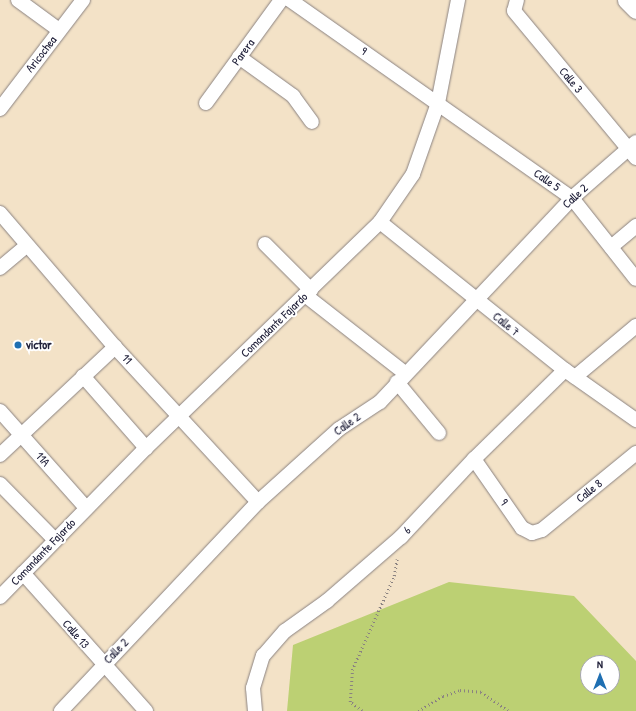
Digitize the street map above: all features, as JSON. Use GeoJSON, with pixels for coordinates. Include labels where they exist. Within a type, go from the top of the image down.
{"type":"FeatureCollection","features":[{"type":"Feature","properties":{"kind":"main road"},"geometry":{"type":"LineString","coordinates":[[626,0],[636,10]]}},
{"type":"Feature","properties":{"kind":"street"},"geometry":{"type":"LineString","coordinates":[[18,0],[59,30]]}},
{"type":"Feature","properties":{"kind":"street","name":"Aricochea"},"geometry":{"type":"LineString","coordinates":[[0,109],[83,0]]}},
{"type":"Feature","properties":{"kind":"street","name":"Parera"},"geometry":{"type":"LineString","coordinates":[[206,103],[281,0]]}},
{"type":"Feature","properties":{"kind":"street","name":"9"},"geometry":{"type":"LineString","coordinates":[[290,0],[438,102]]}},
{"type":"Feature","properties":{"kind":"street","name":"Comandante Fajardo"},"geometry":{"type":"LineString","coordinates":[[0,597],[146,448],[380,222],[413,174],[438,102],[458,0]]}},
{"type":"Feature","properties":{"kind":"street","name":"Calle 3"},"geometry":{"type":"LineString","coordinates":[[515,6],[634,150]]}},
{"type":"Feature","properties":{"kind":"street"},"geometry":{"type":"LineString","coordinates":[[239,57],[293,96],[312,122]]}},
{"type":"Feature","properties":{"kind":"street","name":"Calle 5"},"geometry":{"type":"LineString","coordinates":[[438,102],[572,198],[636,279]]}},
{"type":"Feature","properties":{"kind":"street","name":"Calle 2"},"geometry":{"type":"LineString","coordinates":[[61,711],[103,664],[258,502],[339,429],[380,402],[572,198],[634,150]]}},
{"type":"Feature","properties":{"kind":"street","name":"11"},"geometry":{"type":"LineString","coordinates":[[0,213],[115,346],[258,502]]}},
{"type":"Feature","properties":{"kind":"street","name":"Calle 7"},"geometry":{"type":"LineString","coordinates":[[380,222],[570,374],[636,420]]}},
{"type":"Feature","properties":{"kind":"street"},"geometry":{"type":"LineString","coordinates":[[611,248],[636,226]]}},
{"type":"Feature","properties":{"kind":"street"},"geometry":{"type":"LineString","coordinates":[[265,244],[308,292],[401,378],[439,433]]}},
{"type":"Feature","properties":{"kind":"street"},"geometry":{"type":"LineString","coordinates":[[0,268],[27,245]]}},
{"type":"Feature","properties":{"kind":"street","name":"6"},"geometry":{"type":"LineString","coordinates":[[255,711],[253,688],[263,656],[285,631],[328,602],[401,537],[474,459],[570,374],[636,326]]}},
{"type":"Feature","properties":{"kind":"street"},"geometry":{"type":"LineString","coordinates":[[0,455],[20,434],[115,346]]}},
{"type":"Feature","properties":{"kind":"street"},"geometry":{"type":"LineString","coordinates":[[83,376],[146,448]]}},
{"type":"Feature","properties":{"kind":"street","name":"11A"},"geometry":{"type":"LineString","coordinates":[[0,411],[86,508]]}},
{"type":"Feature","properties":{"kind":"street","name":"Calle 8"},"geometry":{"type":"LineString","coordinates":[[542,530],[636,453]]}},
{"type":"Feature","properties":{"kind":"street","name":"9"},"geometry":{"type":"LineString","coordinates":[[474,459],[522,528],[532,533],[542,530]]}},
{"type":"Feature","properties":{"kind":"street"},"geometry":{"type":"LineString","coordinates":[[0,484],[55,540]]}},
{"type":"Feature","properties":{"kind":"street","name":"Calle 13"},"geometry":{"type":"LineString","coordinates":[[22,573],[146,711]]}},
{"type":"Feature","properties":{"kind":"path"},"geometry":{"type":"LineString","coordinates":[[362,711],[350,702],[352,670],[394,576],[401,537]]}},
{"type":"Feature","properties":{"kind":"path"},"geometry":{"type":"LineString","coordinates":[[418,711],[443,696],[460,690],[481,692],[509,711]]}},
{"type":"Feature","properties":{"kind":"green space"},"geometry":{"type":"Polygon","coordinates":[[[449,582],[574,596],[636,661],[636,711],[287,711],[293,645],[449,582]]]}},
{"type":"Feature","properties":{"kind":"place","name":"victor"},"geometry":{"type":"Point","coordinates":[18,345]}}]}
